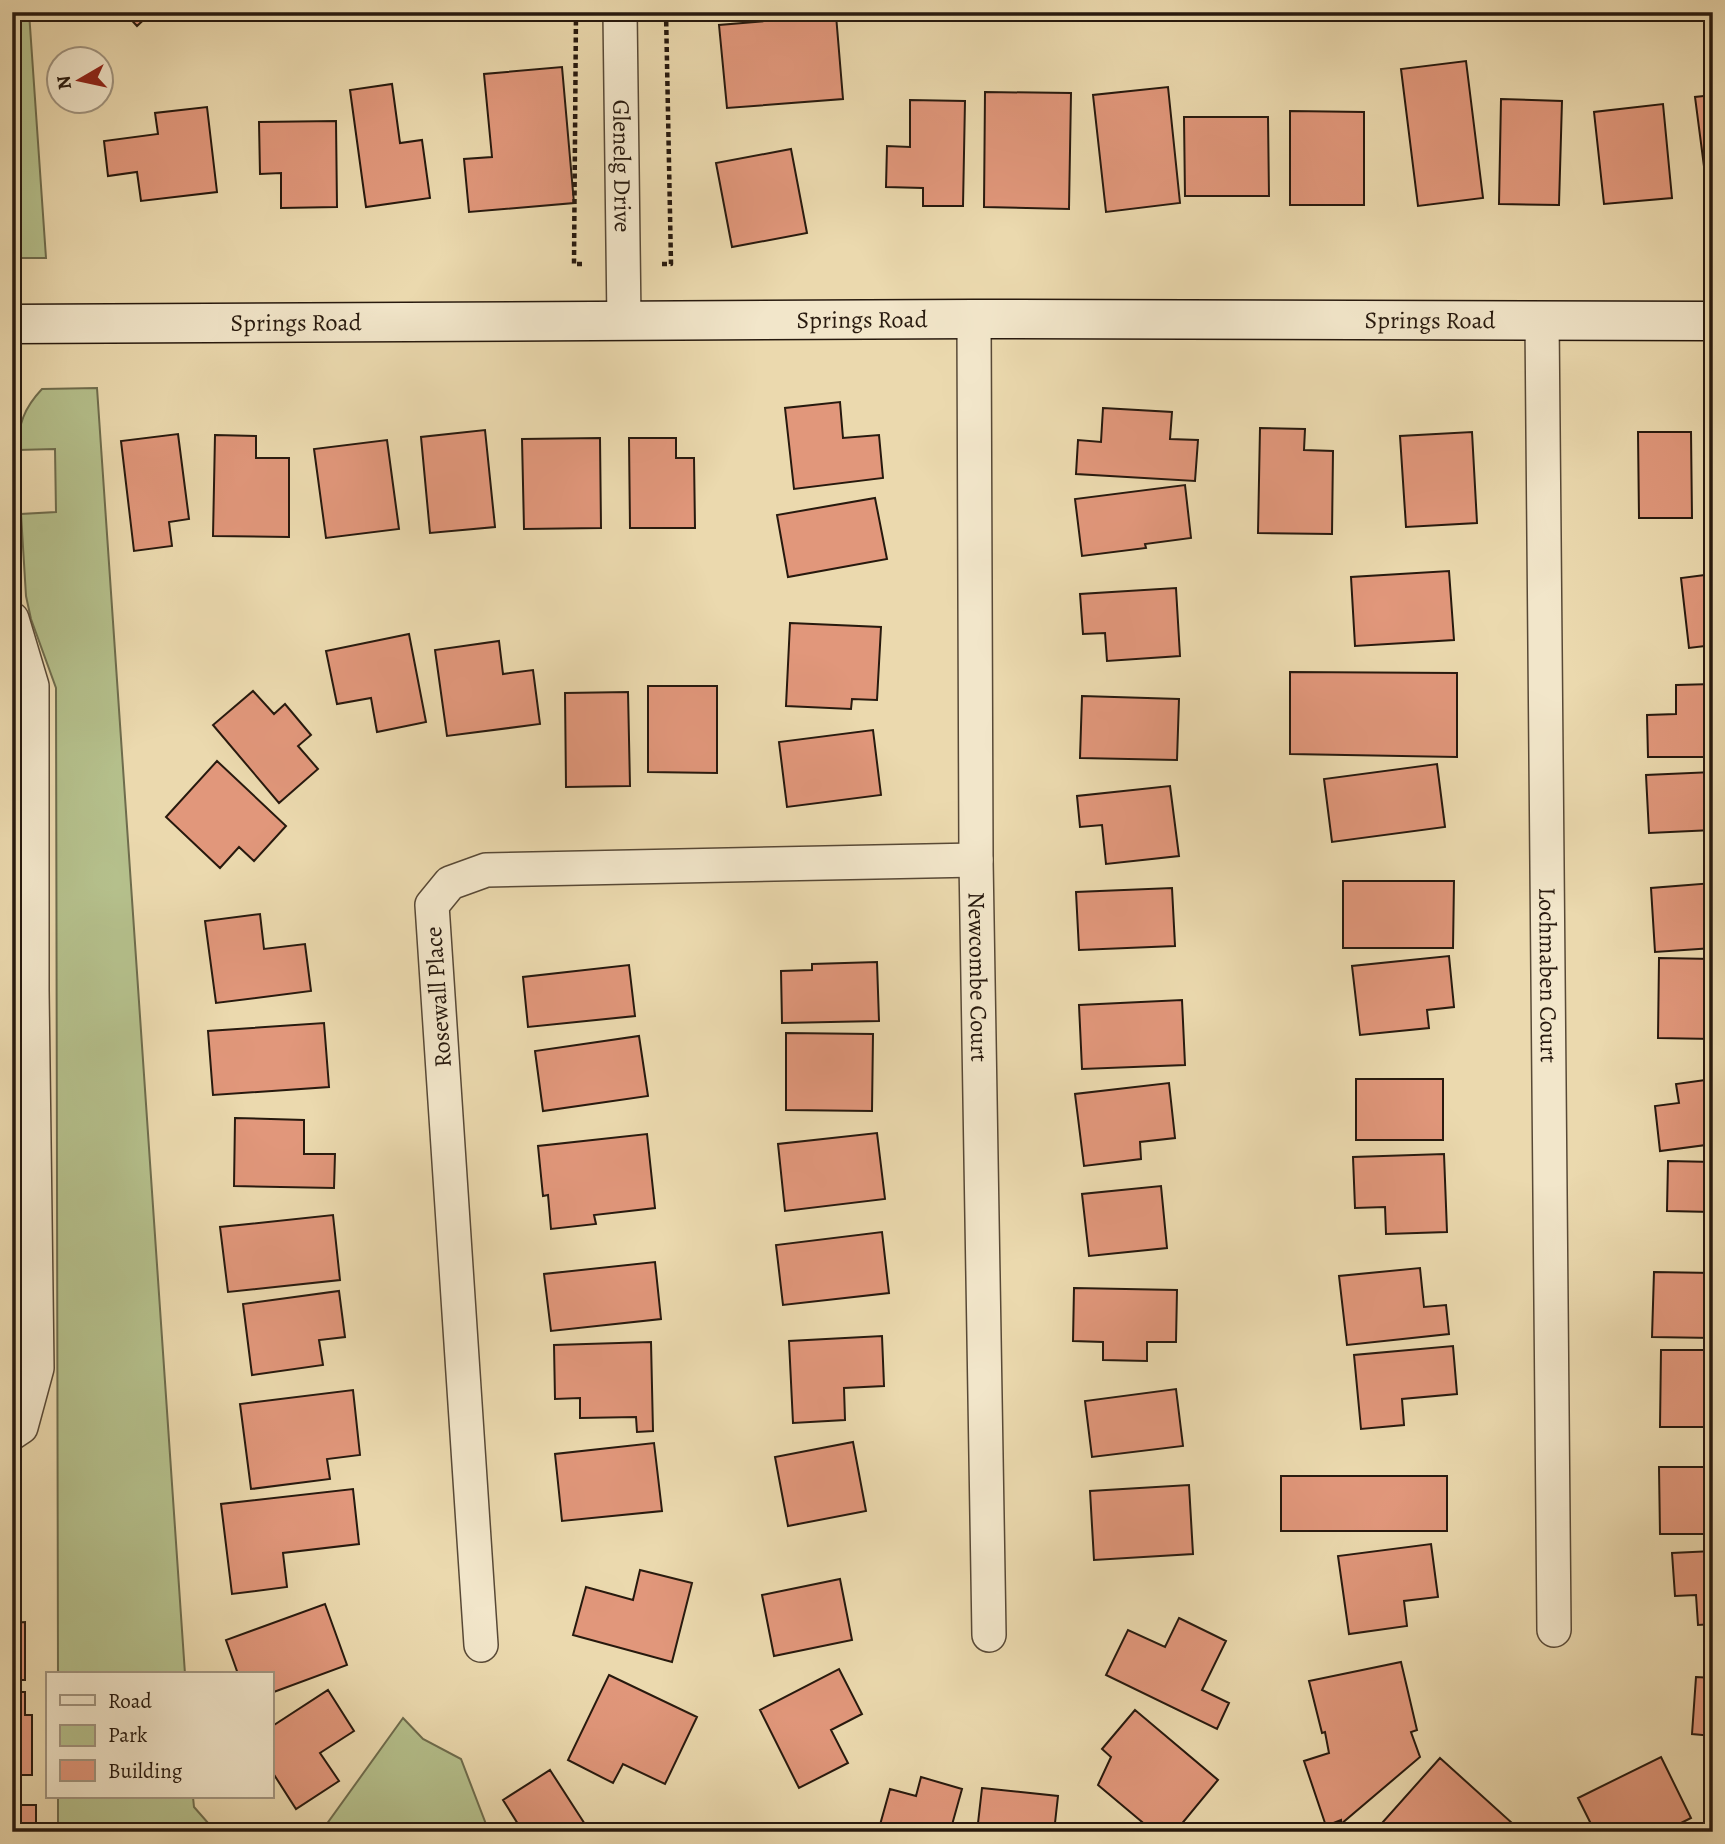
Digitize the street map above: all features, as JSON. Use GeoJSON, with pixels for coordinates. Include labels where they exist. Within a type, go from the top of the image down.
{"type":"FeatureCollection","features":[{"type":"Feature","properties":{"kind":"main road","name":"Springs Road"},"geometry":{"type":"LineString","coordinates":[[12,324],[974,319],[1713,321]]}},
{"type":"Feature","properties":{"kind":"street","name":"Glenelg Drive"},"geometry":{"type":"LineString","coordinates":[[620,12],[624,321]]}},
{"type":"Feature","properties":{"kind":"street","name":"Newcombe Court"},"geometry":{"type":"LineString","coordinates":[[974,319],[976,860],[989,1635]]}},
{"type":"Feature","properties":{"kind":"street","name":"Lochmaben Court"},"geometry":{"type":"LineString","coordinates":[[1542,319],[1554,1630]]}},
{"type":"Feature","properties":{"kind":"street"},"geometry":{"type":"LineString","coordinates":[[12,619],[32,686],[22,991],[24,1282],[37,1368],[21,1427],[12,1433]]}},
{"type":"Feature","properties":{"kind":"street","name":"Rosewall Place"},"geometry":{"type":"LineString","coordinates":[[481,1644],[432,905],[450,883],[486,870],[976,860]]}},
{"type":"Feature","properties":{"kind":"path"},"geometry":{"type":"LineString","coordinates":[[576,12],[574,264],[623,264]]}},
{"type":"Feature","properties":{"kind":"green space"},"geometry":{"type":"Polygon","coordinates":[[[12,12],[29,12],[46,258],[12,258],[12,12]]]}},
{"type":"Feature","properties":{"kind":"green space"},"geometry":{"type":"Polygon","coordinates":[[[97,388],[185,1672],[58,1672],[56,688],[31,619],[26,596],[21,514],[56,512],[55,449],[18,450],[23,417],[42,389],[97,388]]]}},
{"type":"Feature","properties":{"kind":"green space"},"geometry":{"type":"Polygon","coordinates":[[[403,1718],[423,1739],[461,1759],[489,1832],[321,1832],[403,1718]]]}},
{"type":"Feature","properties":{"kind":"green space"},"geometry":{"type":"Polygon","coordinates":[[[58,1798],[193,1798],[194,1807],[216,1832],[58,1832],[58,1798]]]}},
{"type":"Feature","properties":{"kind":"building"},"geometry":{"type":"Polygon","coordinates":[[[124,12],[152,12],[137,26],[124,12]]]}},
{"type":"Feature","properties":{"kind":"building"},"geometry":{"type":"Polygon","coordinates":[[[836,15],[843,99],[727,108],[719,25],[836,15]]]}},
{"type":"Feature","properties":{"kind":"building"},"geometry":{"type":"Polygon","coordinates":[[[1466,61],[1483,198],[1418,206],[1401,69],[1466,61]]]}},
{"type":"Feature","properties":{"kind":"building"},"geometry":{"type":"Polygon","coordinates":[[[562,67],[574,203],[469,212],[464,159],[492,157],[484,74],[562,67]]]}},
{"type":"Feature","properties":{"kind":"building"},"geometry":{"type":"Polygon","coordinates":[[[392,84],[400,143],[422,140],[430,198],[366,207],[350,90],[392,84]]]}},
{"type":"Feature","properties":{"kind":"building"},"geometry":{"type":"Polygon","coordinates":[[[1168,87],[1180,203],[1106,212],[1093,95],[1168,87]]]}},
{"type":"Feature","properties":{"kind":"building"},"geometry":{"type":"Polygon","coordinates":[[[985,92],[1071,93],[1069,209],[984,207],[985,92]]]}},
{"type":"Feature","properties":{"kind":"building"},"geometry":{"type":"Polygon","coordinates":[[[1713,95],[1713,205],[1709,205],[1695,97],[1713,95]]]}},
{"type":"Feature","properties":{"kind":"building"},"geometry":{"type":"Polygon","coordinates":[[[1501,99],[1562,101],[1559,205],[1499,204],[1501,99]]]}},
{"type":"Feature","properties":{"kind":"building"},"geometry":{"type":"Polygon","coordinates":[[[910,100],[965,101],[963,206],[923,206],[923,188],[886,187],[887,146],[910,147],[910,100]]]}},
{"type":"Feature","properties":{"kind":"building"},"geometry":{"type":"Polygon","coordinates":[[[1663,104],[1672,198],[1604,204],[1594,112],[1663,104]]]}},
{"type":"Feature","properties":{"kind":"building"},"geometry":{"type":"Polygon","coordinates":[[[207,107],[217,192],[141,201],[137,172],[108,176],[104,141],[158,134],[155,113],[207,107]]]}},
{"type":"Feature","properties":{"kind":"building"},"geometry":{"type":"Polygon","coordinates":[[[1290,111],[1364,112],[1364,205],[1290,205],[1290,111]]]}},
{"type":"Feature","properties":{"kind":"building"},"geometry":{"type":"Polygon","coordinates":[[[1184,117],[1268,117],[1269,196],[1185,196],[1184,117]]]}},
{"type":"Feature","properties":{"kind":"building"},"geometry":{"type":"Polygon","coordinates":[[[336,121],[337,207],[281,208],[281,173],[260,174],[259,122],[336,121]]]}},
{"type":"Feature","properties":{"kind":"building"},"geometry":{"type":"Polygon","coordinates":[[[791,149],[807,233],[732,247],[716,163],[791,149]]]}},
{"type":"Feature","properties":{"kind":"building"},"geometry":{"type":"Polygon","coordinates":[[[840,402],[843,438],[879,435],[883,478],[794,489],[785,408],[840,402]]]}},
{"type":"Feature","properties":{"kind":"building"},"geometry":{"type":"Polygon","coordinates":[[[1103,408],[1172,412],[1170,439],[1198,440],[1195,481],[1076,474],[1078,440],[1101,442],[1103,408]]]}},
{"type":"Feature","properties":{"kind":"building"},"geometry":{"type":"Polygon","coordinates":[[[1260,428],[1305,429],[1304,450],[1333,451],[1332,534],[1258,533],[1260,428]]]}},
{"type":"Feature","properties":{"kind":"building"},"geometry":{"type":"Polygon","coordinates":[[[485,430],[495,527],[430,533],[421,437],[485,430]]]}},
{"type":"Feature","properties":{"kind":"building"},"geometry":{"type":"Polygon","coordinates":[[[1472,432],[1477,523],[1406,527],[1400,436],[1472,432]]]}},
{"type":"Feature","properties":{"kind":"building"},"geometry":{"type":"Polygon","coordinates":[[[1638,432],[1691,432],[1692,518],[1639,518],[1638,432]]]}},
{"type":"Feature","properties":{"kind":"building"},"geometry":{"type":"Polygon","coordinates":[[[178,434],[189,519],[169,522],[172,546],[134,551],[121,441],[178,434]]]}},
{"type":"Feature","properties":{"kind":"building"},"geometry":{"type":"Polygon","coordinates":[[[215,435],[256,436],[256,458],[289,458],[289,537],[213,536],[215,435]]]}},
{"type":"Feature","properties":{"kind":"building"},"geometry":{"type":"Polygon","coordinates":[[[600,438],[601,528],[524,529],[522,439],[600,438]]]}},
{"type":"Feature","properties":{"kind":"building"},"geometry":{"type":"Polygon","coordinates":[[[629,438],[676,438],[676,458],[694,458],[695,528],[630,528],[629,438]]]}},
{"type":"Feature","properties":{"kind":"building"},"geometry":{"type":"Polygon","coordinates":[[[387,440],[399,529],[326,538],[314,449],[387,440]]]}},
{"type":"Feature","properties":{"kind":"building"},"geometry":{"type":"Polygon","coordinates":[[[1185,485],[1191,538],[1145,544],[1146,548],[1082,556],[1075,499],[1185,485]]]}},
{"type":"Feature","properties":{"kind":"building"},"geometry":{"type":"Polygon","coordinates":[[[875,498],[887,559],[788,577],[777,515],[875,498]]]}},
{"type":"Feature","properties":{"kind":"building"},"geometry":{"type":"Polygon","coordinates":[[[1449,571],[1454,640],[1355,646],[1351,577],[1449,571]]]}},
{"type":"Feature","properties":{"kind":"building"},"geometry":{"type":"Polygon","coordinates":[[[1713,574],[1713,645],[1689,648],[1681,578],[1713,574]]]}},
{"type":"Feature","properties":{"kind":"building"},"geometry":{"type":"Polygon","coordinates":[[[1176,588],[1180,656],[1107,661],[1105,633],[1083,634],[1080,594],[1176,588]]]}},
{"type":"Feature","properties":{"kind":"building"},"geometry":{"type":"Polygon","coordinates":[[[790,623],[881,627],[877,700],[852,699],[851,709],[786,706],[790,623]]]}},
{"type":"Feature","properties":{"kind":"building"},"geometry":{"type":"Polygon","coordinates":[[[409,634],[426,722],[377,732],[371,698],[337,704],[326,651],[409,634]]]}},
{"type":"Feature","properties":{"kind":"building"},"geometry":{"type":"Polygon","coordinates":[[[499,641],[503,674],[533,670],[540,724],[447,736],[435,650],[499,641]]]}},
{"type":"Feature","properties":{"kind":"building"},"geometry":{"type":"Polygon","coordinates":[[[1290,672],[1457,673],[1457,757],[1290,754],[1290,672]]]}},
{"type":"Feature","properties":{"kind":"building"},"geometry":{"type":"Polygon","coordinates":[[[1713,684],[1713,757],[1648,757],[1647,715],[1676,714],[1676,685],[1713,684]]]}},
{"type":"Feature","properties":{"kind":"building"},"geometry":{"type":"Polygon","coordinates":[[[648,686],[717,686],[717,773],[648,772],[648,686]]]}},
{"type":"Feature","properties":{"kind":"building"},"geometry":{"type":"Polygon","coordinates":[[[253,691],[274,714],[285,704],[311,735],[298,746],[318,769],[279,803],[213,725],[253,691]]]}},
{"type":"Feature","properties":{"kind":"building"},"geometry":{"type":"Polygon","coordinates":[[[628,692],[630,786],[566,787],[565,693],[628,692]]]}},
{"type":"Feature","properties":{"kind":"building"},"geometry":{"type":"Polygon","coordinates":[[[1082,696],[1179,699],[1177,760],[1080,758],[1082,696]]]}},
{"type":"Feature","properties":{"kind":"building"},"geometry":{"type":"Polygon","coordinates":[[[873,730],[881,795],[787,807],[779,742],[873,730]]]}},
{"type":"Feature","properties":{"kind":"building"},"geometry":{"type":"Polygon","coordinates":[[[217,761],[286,826],[254,861],[239,847],[220,868],[166,817],[217,761]]]}},
{"type":"Feature","properties":{"kind":"building"},"geometry":{"type":"Polygon","coordinates":[[[1437,764],[1445,827],[1332,842],[1324,779],[1437,764]]]}},
{"type":"Feature","properties":{"kind":"building"},"geometry":{"type":"Polygon","coordinates":[[[1713,772],[1713,830],[1649,833],[1646,775],[1713,772]]]}},
{"type":"Feature","properties":{"kind":"building"},"geometry":{"type":"Polygon","coordinates":[[[1170,786],[1179,856],[1106,864],[1102,825],[1080,827],[1077,796],[1170,786]]]}},
{"type":"Feature","properties":{"kind":"building"},"geometry":{"type":"Polygon","coordinates":[[[1343,881],[1454,881],[1453,948],[1343,948],[1343,881]]]}},
{"type":"Feature","properties":{"kind":"building"},"geometry":{"type":"Polygon","coordinates":[[[1713,883],[1713,948],[1655,952],[1651,888],[1713,883]]]}},
{"type":"Feature","properties":{"kind":"building"},"geometry":{"type":"Polygon","coordinates":[[[1172,888],[1175,946],[1079,950],[1076,892],[1172,888]]]}},
{"type":"Feature","properties":{"kind":"building"},"geometry":{"type":"Polygon","coordinates":[[[260,914],[264,949],[305,944],[311,991],[216,1003],[205,921],[260,914]]]}},
{"type":"Feature","properties":{"kind":"building"},"geometry":{"type":"Polygon","coordinates":[[[1449,956],[1454,1007],[1427,1010],[1429,1028],[1360,1035],[1352,966],[1449,956]]]}},
{"type":"Feature","properties":{"kind":"building"},"geometry":{"type":"Polygon","coordinates":[[[1659,958],[1713,959],[1713,1039],[1658,1038],[1659,958]]]}},
{"type":"Feature","properties":{"kind":"building"},"geometry":{"type":"Polygon","coordinates":[[[877,962],[879,1021],[782,1023],[781,971],[812,970],[812,964],[877,962]]]}},
{"type":"Feature","properties":{"kind":"building"},"geometry":{"type":"Polygon","coordinates":[[[629,965],[635,1016],[528,1027],[523,977],[629,965]]]}},
{"type":"Feature","properties":{"kind":"building"},"geometry":{"type":"Polygon","coordinates":[[[1182,1000],[1185,1065],[1082,1069],[1079,1005],[1182,1000]]]}},
{"type":"Feature","properties":{"kind":"building"},"geometry":{"type":"Polygon","coordinates":[[[324,1023],[329,1087],[213,1095],[208,1031],[324,1023]]]}},
{"type":"Feature","properties":{"kind":"building"},"geometry":{"type":"Polygon","coordinates":[[[786,1033],[873,1034],[872,1111],[786,1110],[786,1033]]]}},
{"type":"Feature","properties":{"kind":"building"},"geometry":{"type":"Polygon","coordinates":[[[639,1036],[648,1096],[543,1111],[535,1051],[639,1036]]]}},
{"type":"Feature","properties":{"kind":"building"},"geometry":{"type":"Polygon","coordinates":[[[1356,1079],[1443,1079],[1443,1140],[1356,1140],[1356,1079]]]}},
{"type":"Feature","properties":{"kind":"building"},"geometry":{"type":"Polygon","coordinates":[[[1713,1079],[1713,1144],[1660,1151],[1655,1106],[1679,1103],[1676,1084],[1713,1079]]]}},
{"type":"Feature","properties":{"kind":"building"},"geometry":{"type":"Polygon","coordinates":[[[1169,1083],[1175,1138],[1140,1142],[1141,1159],[1084,1166],[1075,1094],[1169,1083]]]}},
{"type":"Feature","properties":{"kind":"building"},"geometry":{"type":"Polygon","coordinates":[[[235,1118],[304,1120],[304,1154],[335,1154],[334,1188],[234,1186],[235,1118]]]}},
{"type":"Feature","properties":{"kind":"building"},"geometry":{"type":"Polygon","coordinates":[[[877,1133],[885,1199],[785,1211],[778,1144],[877,1133]]]}},
{"type":"Feature","properties":{"kind":"building"},"geometry":{"type":"Polygon","coordinates":[[[647,1134],[655,1208],[594,1215],[596,1224],[551,1229],[548,1195],[543,1196],[538,1146],[647,1134]]]}},
{"type":"Feature","properties":{"kind":"building"},"geometry":{"type":"Polygon","coordinates":[[[1444,1154],[1447,1232],[1386,1234],[1385,1207],[1355,1208],[1353,1157],[1444,1154]]]}},
{"type":"Feature","properties":{"kind":"building"},"geometry":{"type":"Polygon","coordinates":[[[1668,1161],[1713,1162],[1713,1237],[1712,1212],[1667,1211],[1668,1161]]]}},
{"type":"Feature","properties":{"kind":"building"},"geometry":{"type":"Polygon","coordinates":[[[1161,1186],[1167,1248],[1089,1256],[1082,1194],[1161,1186]]]}},
{"type":"Feature","properties":{"kind":"building"},"geometry":{"type":"Polygon","coordinates":[[[333,1215],[340,1280],[228,1292],[220,1227],[333,1215]]]}},
{"type":"Feature","properties":{"kind":"building"},"geometry":{"type":"Polygon","coordinates":[[[882,1232],[889,1293],[783,1305],[776,1245],[882,1232]]]}},
{"type":"Feature","properties":{"kind":"building"},"geometry":{"type":"Polygon","coordinates":[[[655,1262],[661,1319],[551,1331],[544,1274],[655,1262]]]}},
{"type":"Feature","properties":{"kind":"building"},"geometry":{"type":"Polygon","coordinates":[[[1420,1268],[1424,1307],[1446,1305],[1449,1334],[1347,1345],[1339,1276],[1420,1268]]]}},
{"type":"Feature","properties":{"kind":"building"},"geometry":{"type":"Polygon","coordinates":[[[1654,1272],[1713,1273],[1713,1338],[1652,1337],[1654,1272]]]}},
{"type":"Feature","properties":{"kind":"building"},"geometry":{"type":"Polygon","coordinates":[[[1074,1288],[1177,1290],[1176,1342],[1147,1342],[1147,1361],[1103,1360],[1103,1342],[1073,1341],[1074,1288]]]}},
{"type":"Feature","properties":{"kind":"building"},"geometry":{"type":"Polygon","coordinates":[[[339,1291],[345,1337],[319,1340],[323,1365],[252,1375],[243,1304],[339,1291]]]}},
{"type":"Feature","properties":{"kind":"building"},"geometry":{"type":"Polygon","coordinates":[[[882,1336],[884,1386],[844,1388],[845,1420],[793,1423],[789,1341],[882,1336]]]}},
{"type":"Feature","properties":{"kind":"building"},"geometry":{"type":"Polygon","coordinates":[[[651,1342],[653,1431],[637,1432],[636,1417],[580,1418],[580,1398],[555,1399],[554,1345],[651,1342]]]}},
{"type":"Feature","properties":{"kind":"building"},"geometry":{"type":"Polygon","coordinates":[[[1453,1346],[1457,1394],[1402,1399],[1404,1425],[1361,1429],[1354,1355],[1453,1346]]]}},
{"type":"Feature","properties":{"kind":"building"},"geometry":{"type":"Polygon","coordinates":[[[1661,1350],[1713,1350],[1713,1427],[1660,1427],[1661,1350]]]}},
{"type":"Feature","properties":{"kind":"building"},"geometry":{"type":"Polygon","coordinates":[[[1176,1389],[1183,1446],[1092,1457],[1085,1401],[1176,1389]]]}},
{"type":"Feature","properties":{"kind":"building"},"geometry":{"type":"Polygon","coordinates":[[[353,1390],[360,1455],[327,1459],[330,1479],[251,1489],[240,1404],[353,1390]]]}},
{"type":"Feature","properties":{"kind":"building"},"geometry":{"type":"Polygon","coordinates":[[[853,1442],[866,1511],[788,1526],[775,1457],[853,1442]]]}},
{"type":"Feature","properties":{"kind":"building"},"geometry":{"type":"Polygon","coordinates":[[[654,1443],[662,1511],[562,1521],[555,1454],[654,1443]]]}},
{"type":"Feature","properties":{"kind":"building"},"geometry":{"type":"Polygon","coordinates":[[[1659,1467],[1713,1467],[1713,1534],[1660,1534],[1659,1467]]]}},
{"type":"Feature","properties":{"kind":"building"},"geometry":{"type":"Polygon","coordinates":[[[1281,1476],[1447,1476],[1447,1531],[1281,1531],[1281,1476]]]}},
{"type":"Feature","properties":{"kind":"building"},"geometry":{"type":"Polygon","coordinates":[[[1189,1485],[1193,1554],[1094,1560],[1090,1491],[1189,1485]]]}},
{"type":"Feature","properties":{"kind":"building"},"geometry":{"type":"Polygon","coordinates":[[[353,1489],[359,1544],[283,1553],[287,1587],[232,1594],[221,1504],[353,1489]]]}},
{"type":"Feature","properties":{"kind":"building"},"geometry":{"type":"Polygon","coordinates":[[[12,1504],[16,1504],[17,1584],[12,1584],[12,1504]]]}},
{"type":"Feature","properties":{"kind":"building"},"geometry":{"type":"Polygon","coordinates":[[[1431,1544],[1438,1597],[1404,1601],[1407,1626],[1349,1634],[1338,1556],[1431,1544]]]}},
{"type":"Feature","properties":{"kind":"building"},"geometry":{"type":"Polygon","coordinates":[[[1713,1551],[1713,1624],[1698,1625],[1696,1595],[1675,1596],[1672,1553],[1713,1551]]]}},
{"type":"Feature","properties":{"kind":"building"},"geometry":{"type":"Polygon","coordinates":[[[640,1570],[692,1583],[672,1662],[573,1635],[586,1587],[633,1600],[640,1570]]]}},
{"type":"Feature","properties":{"kind":"building"},"geometry":{"type":"Polygon","coordinates":[[[840,1579],[852,1640],[774,1656],[762,1595],[840,1579]]]}},
{"type":"Feature","properties":{"kind":"building"},"geometry":{"type":"Polygon","coordinates":[[[325,1604],[347,1665],[273,1692],[273,1672],[237,1672],[226,1640],[325,1604]]]}},
{"type":"Feature","properties":{"kind":"building"},"geometry":{"type":"Polygon","coordinates":[[[1179,1618],[1226,1641],[1202,1690],[1229,1703],[1217,1729],[1106,1675],[1128,1630],[1165,1647],[1179,1618]]]}},
{"type":"Feature","properties":{"kind":"building"},"geometry":{"type":"Polygon","coordinates":[[[25,1622],[25,1680],[12,1680],[12,1623],[25,1622]]]}},
{"type":"Feature","properties":{"kind":"building"},"geometry":{"type":"Polygon","coordinates":[[[1401,1662],[1417,1730],[1411,1732],[1420,1757],[1341,1824],[1341,1820],[1326,1826],[1304,1761],[1329,1753],[1309,1681],[1401,1662]]]}},
{"type":"Feature","properties":{"kind":"building"},"geometry":{"type":"Polygon","coordinates":[[[839,1669],[862,1714],[831,1730],[848,1763],[799,1788],[760,1710],[839,1669]]]}},
{"type":"Feature","properties":{"kind":"building"},"geometry":{"type":"Polygon","coordinates":[[[609,1675],[697,1717],[665,1784],[623,1764],[613,1783],[568,1760],[609,1675]]]}},
{"type":"Feature","properties":{"kind":"building"},"geometry":{"type":"Polygon","coordinates":[[[1696,1677],[1713,1678],[1713,1736],[1692,1734],[1696,1677]]]}},
{"type":"Feature","properties":{"kind":"building"},"geometry":{"type":"Polygon","coordinates":[[[328,1690],[354,1731],[320,1753],[339,1781],[296,1809],[273,1773],[273,1726],[328,1690]]]}},
{"type":"Feature","properties":{"kind":"building"},"geometry":{"type":"Polygon","coordinates":[[[12,1692],[25,1692],[25,1715],[32,1715],[32,1775],[12,1775],[12,1692]]]}},
{"type":"Feature","properties":{"kind":"building"},"geometry":{"type":"Polygon","coordinates":[[[1135,1710],[1218,1780],[1175,1832],[1154,1832],[1098,1785],[1111,1757],[1102,1749],[1135,1710]]]}},
{"type":"Feature","properties":{"kind":"building"},"geometry":{"type":"Polygon","coordinates":[[[1661,1757],[1691,1818],[1663,1832],[1595,1832],[1578,1798],[1661,1757]]]}},
{"type":"Feature","properties":{"kind":"building"},"geometry":{"type":"Polygon","coordinates":[[[1440,1758],[1512,1823],[1504,1832],[1374,1832],[1440,1758]]]}},
{"type":"Feature","properties":{"kind":"building"},"geometry":{"type":"Polygon","coordinates":[[[550,1770],[590,1832],[523,1832],[503,1800],[550,1770]]]}},
{"type":"Feature","properties":{"kind":"building"},"geometry":{"type":"Polygon","coordinates":[[[921,1777],[962,1789],[950,1832],[878,1832],[890,1789],[916,1796],[921,1777]]]}},
{"type":"Feature","properties":{"kind":"building"},"geometry":{"type":"Polygon","coordinates":[[[982,1788],[1058,1796],[1054,1832],[977,1832],[982,1788]]]}},
{"type":"Feature","properties":{"kind":"building"},"geometry":{"type":"Polygon","coordinates":[[[12,1805],[36,1805],[36,1832],[12,1832],[12,1805]]]}}]}
